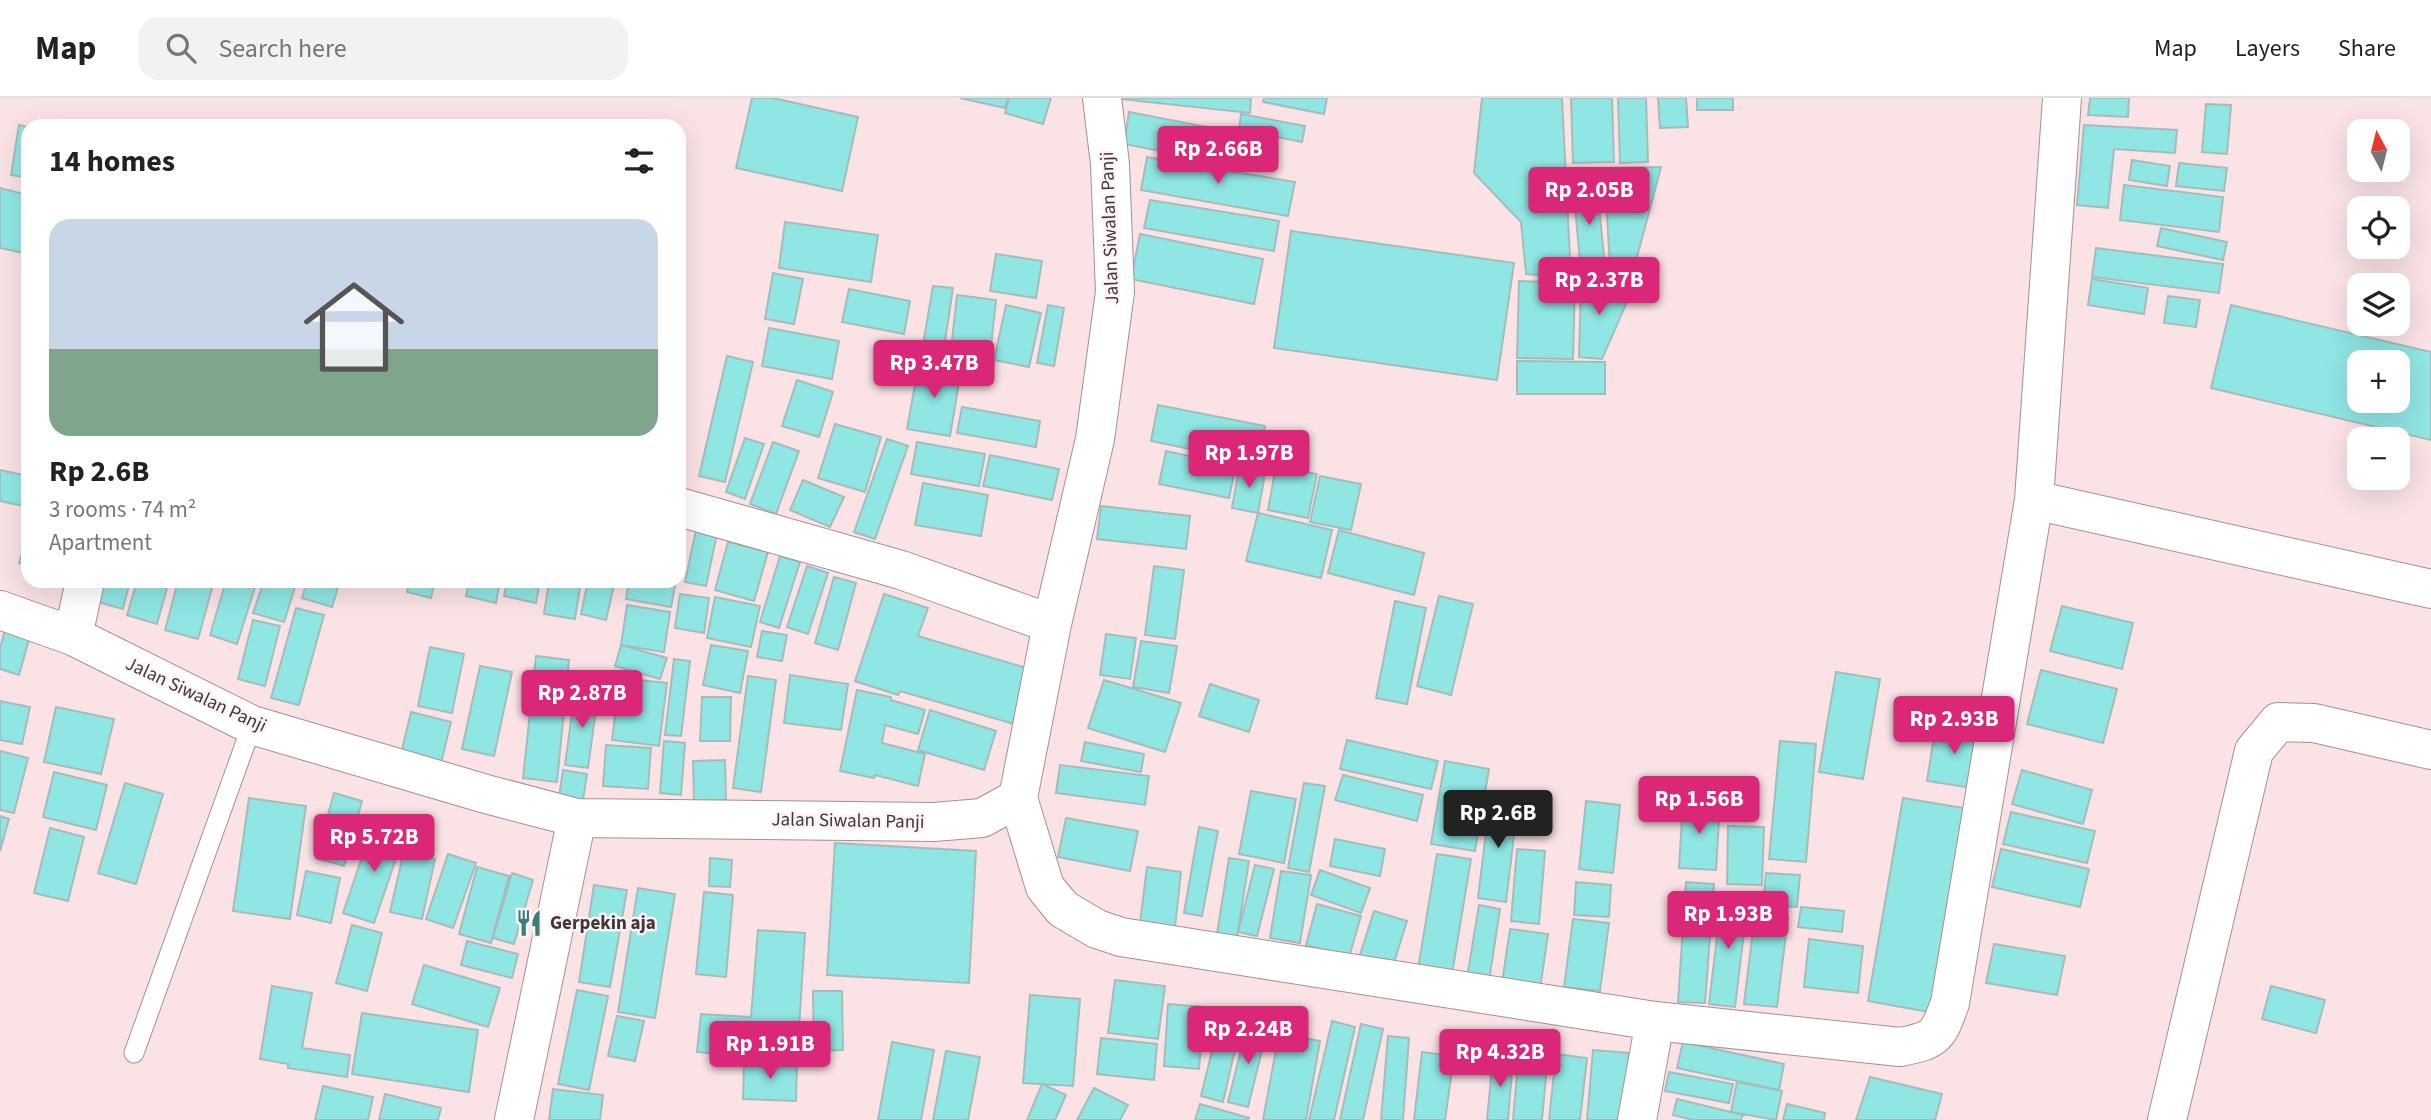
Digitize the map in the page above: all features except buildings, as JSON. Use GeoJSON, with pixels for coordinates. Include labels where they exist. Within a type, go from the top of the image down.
{"type":"FeatureCollection","features":[{"type":"Feature","properties":{"kind":"street","name":"Jalan Siwalan Panji"},"geometry":{"type":"LineString","coordinates":[[0,610],[73,636],[252,725],[577,818],[934,822],[982,818],[1018,798],[1052,624],[1095,439],[1115,292],[1110,164],[1102,98]]}},
{"type":"Feature","properties":{"kind":"street"},"geometry":{"type":"LineString","coordinates":[[1018,798],[1045,887],[1063,909],[1097,929],[1135,939],[1656,1021],[1900,1047],[1917,1044],[1939,1032],[1950,1003],[2034,500],[2062,98]]}},
{"type":"Feature","properties":{"kind":"street"},"geometry":{"type":"LineString","coordinates":[[2034,500],[2431,589]]}},
{"type":"Feature","properties":{"kind":"street"},"geometry":{"type":"LineString","coordinates":[[686,509],[901,570],[1052,624]]}},
{"type":"Feature","properties":{"kind":"street"},"geometry":{"type":"LineString","coordinates":[[73,636],[83,588]]}},
{"type":"Feature","properties":{"kind":"street"},"geometry":{"type":"LineString","coordinates":[[2167,1120],[2254,751],[2278,722],[2314,723],[2431,750]]}},
{"type":"Feature","properties":{"kind":"street"},"geometry":{"type":"LineString","coordinates":[[514,1120],[577,818]]}},
{"type":"Feature","properties":{"kind":"street"},"geometry":{"type":"LineString","coordinates":[[1637,1120],[1656,1021]]}},
{"type":"Feature","properties":{"kind":"lane"},"geometry":{"type":"LineString","coordinates":[[134,1053],[252,725]]}},
{"type":"Feature","properties":{"kind":"place","name":"Gerpekin aja"},"geometry":{"type":"Point","coordinates":[529,923]}}]}
